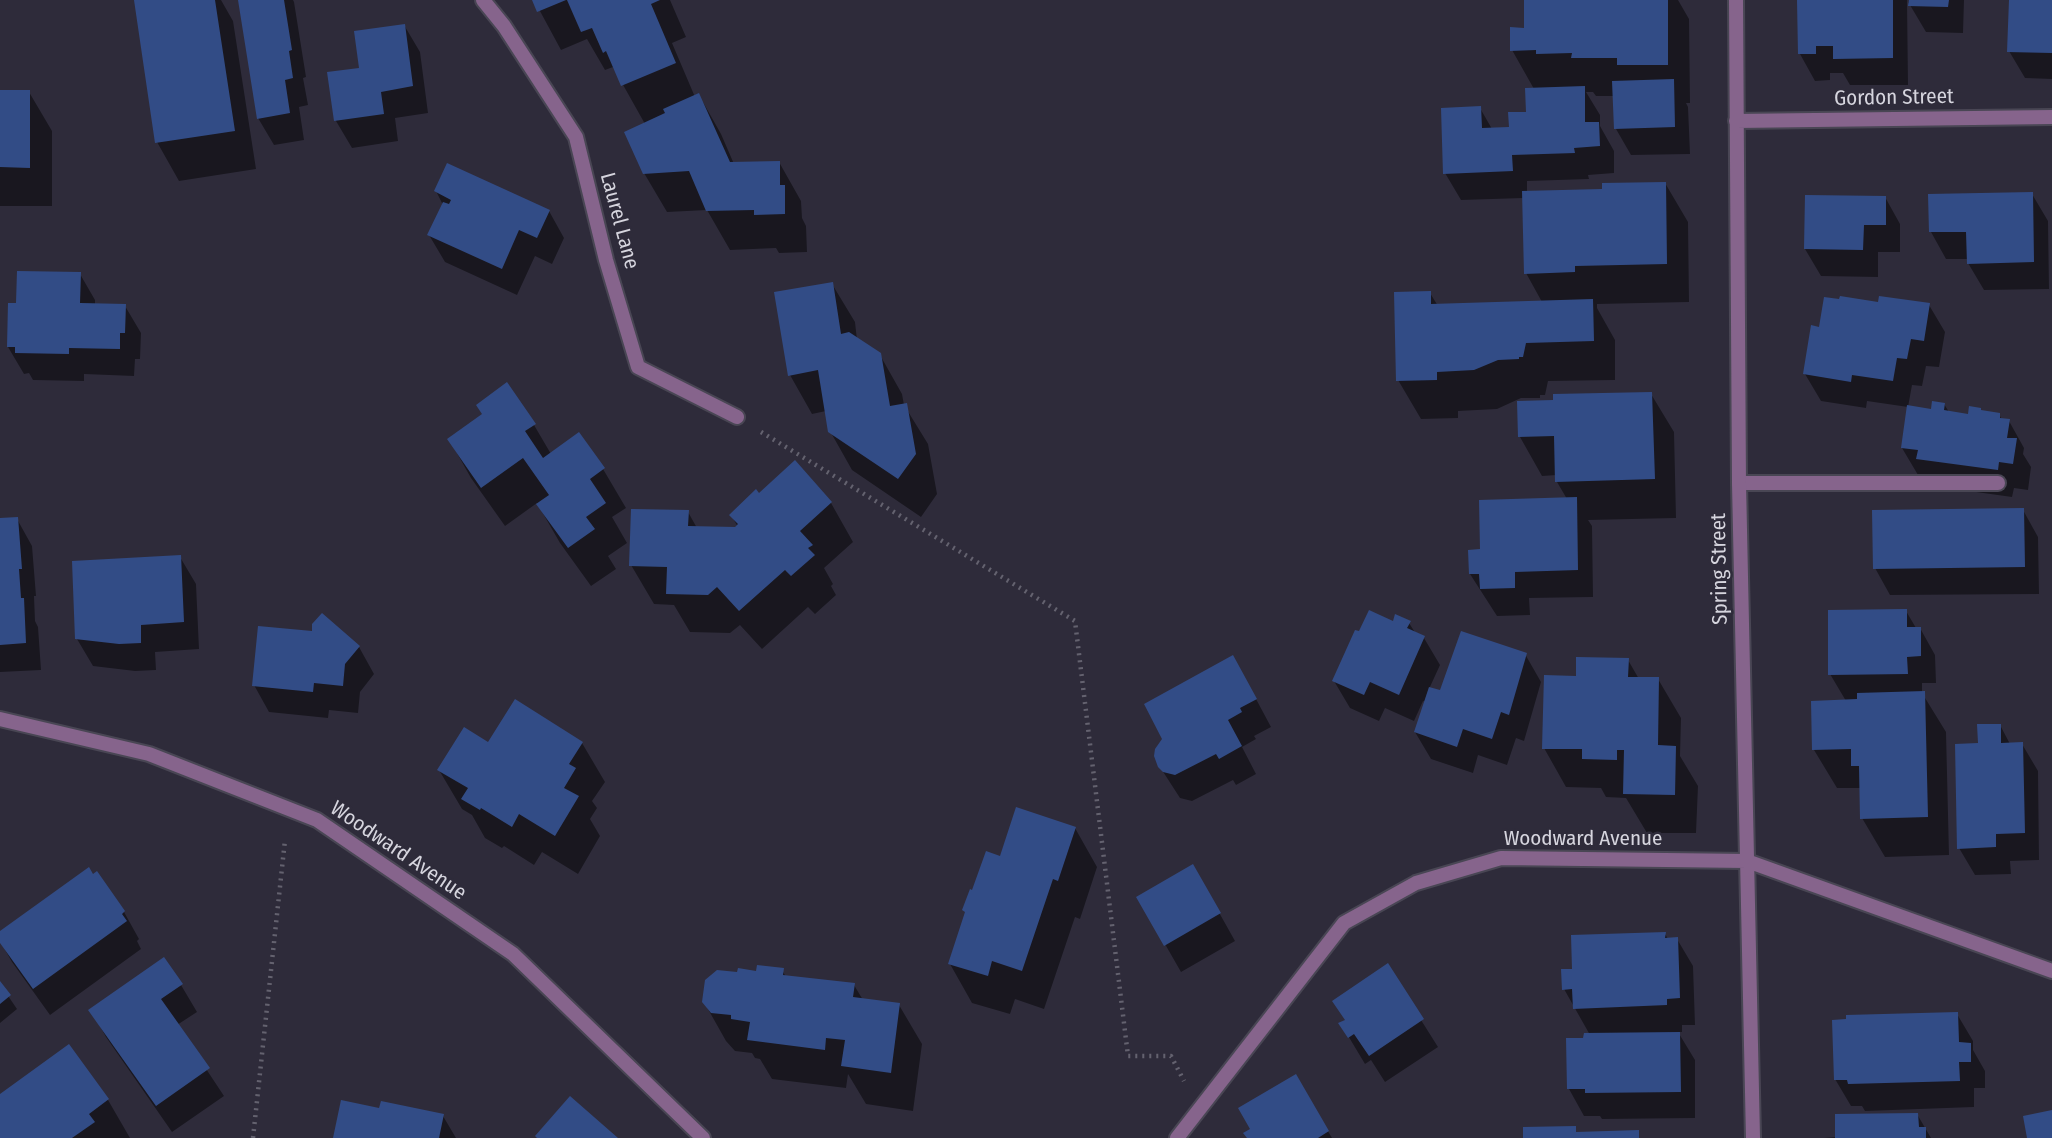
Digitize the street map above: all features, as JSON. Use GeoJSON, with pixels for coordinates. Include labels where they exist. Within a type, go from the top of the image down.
{"type":"FeatureCollection","features":[{"type":"Feature","properties":{"kind":"street","name":"Laurel Lane"},"geometry":{"type":"LineString","coordinates":[[483,0],[504,26],[576,137],[606,260],[638,367],[737,417]]}},
{"type":"Feature","properties":{"kind":"street","name":"Spring Street"},"geometry":{"type":"LineString","coordinates":[[1736,0],[1740,482],[1753,1138]]}},
{"type":"Feature","properties":{"kind":"street","name":"Gordon Street"},"geometry":{"type":"LineString","coordinates":[[1736,121],[2052,117]]}},
{"type":"Feature","properties":{"kind":"street"},"geometry":{"type":"LineString","coordinates":[[1740,482],[1998,483]]}},
{"type":"Feature","properties":{"kind":"street","name":"Woodward Avenue"},"geometry":{"type":"LineString","coordinates":[[0,719],[149,754],[317,820],[513,954],[703,1138]]}},
{"type":"Feature","properties":{"kind":"street","name":"Woodward Avenue"},"geometry":{"type":"LineString","coordinates":[[1177,1138],[1344,923],[1416,883],[1500,859],[1747,861],[2052,971]]}},
{"type":"Feature","properties":{"kind":"path"},"geometry":{"type":"LineString","coordinates":[[737,417],[1075,621],[1128,1056],[1171,1056],[1198,1109]]}},
{"type":"Feature","properties":{"kind":"path"},"geometry":{"type":"LineString","coordinates":[[253,1138],[288,809]]}},
{"type":"Feature","properties":{"kind":"building"},"geometry":{"type":"Polygon","coordinates":[[[134,0],[215,0],[235,131],[155,143],[134,0]]]}},
{"type":"Feature","properties":{"kind":"building"},"geometry":{"type":"Polygon","coordinates":[[[238,0],[284,0],[292,50],[289,51],[293,78],[285,80],[290,113],[257,119],[238,0]]]}},
{"type":"Feature","properties":{"kind":"building"},"geometry":{"type":"Polygon","coordinates":[[[532,0],[566,0],[537,12],[532,0]]]}},
{"type":"Feature","properties":{"kind":"building"},"geometry":{"type":"Polygon","coordinates":[[[567,0],[660,0],[651,4],[676,63],[621,86],[606,51],[603,53],[592,28],[581,32],[567,0]]]}},
{"type":"Feature","properties":{"kind":"building"},"geometry":{"type":"Polygon","coordinates":[[[1524,0],[1668,0],[1668,65],[1617,65],[1617,58],[1571,58],[1572,53],[1536,54],[1536,50],[1510,51],[1510,27],[1524,28],[1524,0]]]}},
{"type":"Feature","properties":{"kind":"building"},"geometry":{"type":"Polygon","coordinates":[[[1797,0],[1893,0],[1893,58],[1833,59],[1833,46],[1816,46],[1816,54],[1798,54],[1797,0]]]}},
{"type":"Feature","properties":{"kind":"building"},"geometry":{"type":"Polygon","coordinates":[[[1909,0],[1949,0],[1948,7],[1908,6],[1909,0]]]}},
{"type":"Feature","properties":{"kind":"building"},"geometry":{"type":"Polygon","coordinates":[[[2009,0],[2052,0],[2052,53],[2007,52],[2009,0]]]}},
{"type":"Feature","properties":{"kind":"building"},"geometry":{"type":"Polygon","coordinates":[[[405,24],[413,86],[381,92],[384,114],[334,121],[327,72],[359,68],[354,31],[405,24]]]}},
{"type":"Feature","properties":{"kind":"building"},"geometry":{"type":"Polygon","coordinates":[[[1674,79],[1675,127],[1614,129],[1612,81],[1674,79]]]}},
{"type":"Feature","properties":{"kind":"building"},"geometry":{"type":"Polygon","coordinates":[[[1585,86],[1585,122],[1599,122],[1600,146],[1574,148],[1575,153],[1512,155],[1513,171],[1443,174],[1441,108],[1481,106],[1482,128],[1509,127],[1508,112],[1526,112],[1525,88],[1585,86]]]}},
{"type":"Feature","properties":{"kind":"building"},"geometry":{"type":"Polygon","coordinates":[[[0,90],[30,90],[30,168],[0,167],[0,90]]]}},
{"type":"Feature","properties":{"kind":"building"},"geometry":{"type":"Polygon","coordinates":[[[699,93],[730,162],[780,161],[780,185],[785,185],[785,214],[754,215],[754,210],[706,211],[689,171],[643,174],[624,132],[665,113],[663,109],[699,93]]]}},
{"type":"Feature","properties":{"kind":"building"},"geometry":{"type":"Polygon","coordinates":[[[447,163],[550,210],[537,238],[519,230],[502,269],[427,235],[443,202],[449,204],[451,200],[434,191],[447,163]]]}},
{"type":"Feature","properties":{"kind":"building"},"geometry":{"type":"Polygon","coordinates":[[[1666,182],[1667,264],[1575,266],[1575,272],[1524,274],[1522,191],[1602,189],[1602,183],[1666,182]]]}},
{"type":"Feature","properties":{"kind":"building"},"geometry":{"type":"Polygon","coordinates":[[[2033,192],[2034,262],[1967,264],[1966,232],[1929,232],[1928,194],[2033,192]]]}},
{"type":"Feature","properties":{"kind":"building"},"geometry":{"type":"Polygon","coordinates":[[[1805,195],[1886,196],[1886,225],[1864,225],[1863,250],[1804,249],[1805,195]]]}},
{"type":"Feature","properties":{"kind":"building"},"geometry":{"type":"Polygon","coordinates":[[[17,271],[81,272],[80,303],[126,304],[125,333],[120,333],[120,349],[69,348],[69,354],[15,353],[15,347],[7,347],[8,303],[16,303],[17,271]]]}},
{"type":"Feature","properties":{"kind":"building"},"geometry":{"type":"Polygon","coordinates":[[[833,282],[841,334],[849,332],[881,353],[890,406],[907,403],[916,454],[898,479],[828,432],[818,370],[788,376],[774,292],[833,282]]]}},
{"type":"Feature","properties":{"kind":"building"},"geometry":{"type":"Polygon","coordinates":[[[1431,291],[1431,304],[1593,299],[1594,341],[1526,343],[1523,357],[1519,359],[1498,360],[1474,370],[1437,372],[1437,380],[1396,381],[1394,292],[1431,291]]]}},
{"type":"Feature","properties":{"kind":"building"},"geometry":{"type":"Polygon","coordinates":[[[1840,296],[1878,302],[1879,296],[1930,303],[1924,341],[1911,339],[1907,359],[1897,358],[1893,381],[1852,375],[1851,382],[1803,374],[1811,325],[1819,327],[1824,297],[1839,299],[1840,296]]]}},
{"type":"Feature","properties":{"kind":"building"},"geometry":{"type":"Polygon","coordinates":[[[507,382],[536,424],[525,431],[543,458],[579,432],[605,468],[590,479],[606,503],[586,517],[595,529],[568,548],[536,504],[549,495],[523,458],[481,488],[447,439],[482,414],[476,405],[507,382]]]}},
{"type":"Feature","properties":{"kind":"building"},"geometry":{"type":"Polygon","coordinates":[[[1652,392],[1655,479],[1555,482],[1554,436],[1518,437],[1517,401],[1553,400],[1553,394],[1652,392]]]}},
{"type":"Feature","properties":{"kind":"building"},"geometry":{"type":"Polygon","coordinates":[[[1932,401],[1945,403],[1944,410],[1968,414],[1969,406],[2000,413],[2000,418],[2010,419],[2007,438],[2017,438],[2013,464],[1999,462],[1998,470],[1916,459],[1918,450],[1901,448],[1907,405],[1931,409],[1932,401]]]}},
{"type":"Feature","properties":{"kind":"building"},"geometry":{"type":"Polygon","coordinates":[[[795,460],[832,502],[800,531],[813,545],[808,548],[815,555],[791,576],[785,570],[739,611],[717,587],[708,595],[666,594],[667,567],[629,566],[631,509],[689,510],[688,526],[735,527],[738,524],[729,515],[756,489],[759,493],[795,460]]]}},
{"type":"Feature","properties":{"kind":"building"},"geometry":{"type":"Polygon","coordinates":[[[1577,497],[1578,570],[1515,572],[1515,588],[1480,589],[1479,574],[1469,574],[1468,550],[1480,549],[1479,500],[1577,497]]]}},
{"type":"Feature","properties":{"kind":"building"},"geometry":{"type":"Polygon","coordinates":[[[2024,508],[2025,567],[1873,569],[1872,510],[2024,508]]]}},
{"type":"Feature","properties":{"kind":"building"},"geometry":{"type":"Polygon","coordinates":[[[18,517],[22,569],[19,569],[21,598],[24,598],[26,643],[0,645],[0,518],[18,517]]]}},
{"type":"Feature","properties":{"kind":"building"},"geometry":{"type":"Polygon","coordinates":[[[181,555],[184,622],[141,625],[141,643],[119,644],[75,639],[72,561],[181,555]]]}},
{"type":"Feature","properties":{"kind":"building"},"geometry":{"type":"Polygon","coordinates":[[[1907,609],[1907,627],[1921,627],[1921,656],[1907,657],[1908,674],[1828,675],[1828,610],[1907,609]]]}},
{"type":"Feature","properties":{"kind":"building"},"geometry":{"type":"Polygon","coordinates":[[[1369,610],[1393,621],[1395,614],[1411,621],[1407,628],[1425,636],[1399,695],[1370,682],[1364,695],[1332,681],[1355,630],[1359,631],[1369,610]]]}},
{"type":"Feature","properties":{"kind":"building"},"geometry":{"type":"Polygon","coordinates":[[[322,613],[360,646],[345,664],[343,686],[314,683],[313,692],[252,686],[258,626],[312,631],[312,624],[322,613]]]}},
{"type":"Feature","properties":{"kind":"building"},"geometry":{"type":"Polygon","coordinates":[[[1461,631],[1527,653],[1509,715],[1501,712],[1492,739],[1463,729],[1457,747],[1414,732],[1429,687],[1440,690],[1461,631]]]}},
{"type":"Feature","properties":{"kind":"building"},"geometry":{"type":"Polygon","coordinates":[[[1233,655],[1257,699],[1240,708],[1242,712],[1228,720],[1242,746],[1219,759],[1216,754],[1175,775],[1163,772],[1154,756],[1162,739],[1144,704],[1233,655]]]}},
{"type":"Feature","properties":{"kind":"building"},"geometry":{"type":"Polygon","coordinates":[[[1576,657],[1629,658],[1628,677],[1659,677],[1658,745],[1676,746],[1675,795],[1623,794],[1624,750],[1617,750],[1617,760],[1582,759],[1582,749],[1542,749],[1544,675],[1576,676],[1576,657]]]}},
{"type":"Feature","properties":{"kind":"building"},"geometry":{"type":"Polygon","coordinates":[[[1925,691],[1928,817],[1860,819],[1859,766],[1851,766],[1851,749],[1812,750],[1811,701],[1857,699],[1857,693],[1925,691]]]}},
{"type":"Feature","properties":{"kind":"building"},"geometry":{"type":"Polygon","coordinates":[[[515,699],[583,742],[569,764],[576,768],[564,788],[579,796],[555,836],[519,814],[512,827],[481,808],[480,810],[461,799],[468,788],[437,770],[464,727],[488,742],[515,699]]]}},
{"type":"Feature","properties":{"kind":"building"},"geometry":{"type":"Polygon","coordinates":[[[1977,724],[2001,724],[2001,743],[2023,742],[2025,833],[1996,834],[1996,847],[1957,849],[1955,744],[1978,743],[1977,724]]]}},
{"type":"Feature","properties":{"kind":"building"},"geometry":{"type":"Polygon","coordinates":[[[1016,807],[1076,827],[1058,881],[1053,879],[1022,971],[992,961],[988,976],[948,964],[965,912],[962,910],[986,851],[1000,856],[1016,807]]]}},
{"type":"Feature","properties":{"kind":"building"},"geometry":{"type":"Polygon","coordinates":[[[1193,864],[1221,913],[1164,946],[1136,897],[1193,864]]]}},
{"type":"Feature","properties":{"kind":"building"},"geometry":{"type":"Polygon","coordinates":[[[89,867],[93,874],[97,871],[125,911],[122,914],[127,921],[33,989],[0,943],[0,931],[89,867]]]}},
{"type":"Feature","properties":{"kind":"building"},"geometry":{"type":"Polygon","coordinates":[[[1666,932],[1665,938],[1678,937],[1680,998],[1667,999],[1667,1005],[1573,1009],[1572,989],[1562,990],[1561,969],[1572,969],[1571,935],[1666,932]]]}},
{"type":"Feature","properties":{"kind":"building"},"geometry":{"type":"Polygon","coordinates":[[[164,957],[183,984],[161,999],[210,1068],[156,1106],[88,1010],[164,957]]]}},
{"type":"Feature","properties":{"kind":"building"},"geometry":{"type":"Polygon","coordinates":[[[1388,963],[1424,1019],[1369,1056],[1354,1034],[1348,1038],[1338,1023],[1345,1020],[1332,1001],[1388,963]]]}},
{"type":"Feature","properties":{"kind":"building"},"geometry":{"type":"Polygon","coordinates":[[[757,965],[784,968],[783,975],[855,983],[853,997],[900,1003],[891,1073],[841,1066],[845,1040],[826,1038],[825,1050],[747,1040],[750,1022],[731,1019],[731,1015],[711,1013],[702,1002],[705,980],[717,970],[737,972],[738,968],[756,971],[757,965]]]}},
{"type":"Feature","properties":{"kind":"building"},"geometry":{"type":"Polygon","coordinates":[[[0,981],[11,995],[0,1004],[0,981]]]}},
{"type":"Feature","properties":{"kind":"building"},"geometry":{"type":"Polygon","coordinates":[[[1958,1012],[1959,1042],[1971,1043],[1971,1062],[1959,1062],[1960,1081],[1848,1084],[1847,1080],[1834,1080],[1832,1020],[1846,1019],[1846,1015],[1958,1012]]]}},
{"type":"Feature","properties":{"kind":"building"},"geometry":{"type":"Polygon","coordinates":[[[1680,1032],[1681,1092],[1585,1093],[1585,1089],[1567,1089],[1566,1038],[1583,1038],[1584,1033],[1680,1032]]]}},
{"type":"Feature","properties":{"kind":"building"},"geometry":{"type":"Polygon","coordinates":[[[69,1044],[109,1099],[89,1114],[95,1122],[72,1138],[0,1138],[0,1094],[69,1044]]]}},
{"type":"Feature","properties":{"kind":"building"},"geometry":{"type":"Polygon","coordinates":[[[1296,1074],[1329,1131],[1318,1138],[1247,1138],[1243,1133],[1250,1129],[1238,1108],[1296,1074]]]}},
{"type":"Feature","properties":{"kind":"building"},"geometry":{"type":"Polygon","coordinates":[[[570,1096],[618,1138],[537,1138],[535,1136],[570,1096]]]}},
{"type":"Feature","properties":{"kind":"building"},"geometry":{"type":"Polygon","coordinates":[[[341,1100],[379,1108],[381,1101],[444,1114],[439,1138],[333,1138],[341,1100]]]}},
{"type":"Feature","properties":{"kind":"building"},"geometry":{"type":"Polygon","coordinates":[[[2052,1110],[2052,1138],[2027,1138],[2023,1116],[2052,1110]]]}},
{"type":"Feature","properties":{"kind":"building"},"geometry":{"type":"Polygon","coordinates":[[[1918,1113],[1919,1127],[1926,1127],[1926,1138],[1835,1138],[1835,1114],[1918,1113]]]}},
{"type":"Feature","properties":{"kind":"building"},"geometry":{"type":"Polygon","coordinates":[[[1576,1126],[1576,1132],[1639,1130],[1639,1138],[1523,1138],[1523,1127],[1576,1126]]]}}]}
